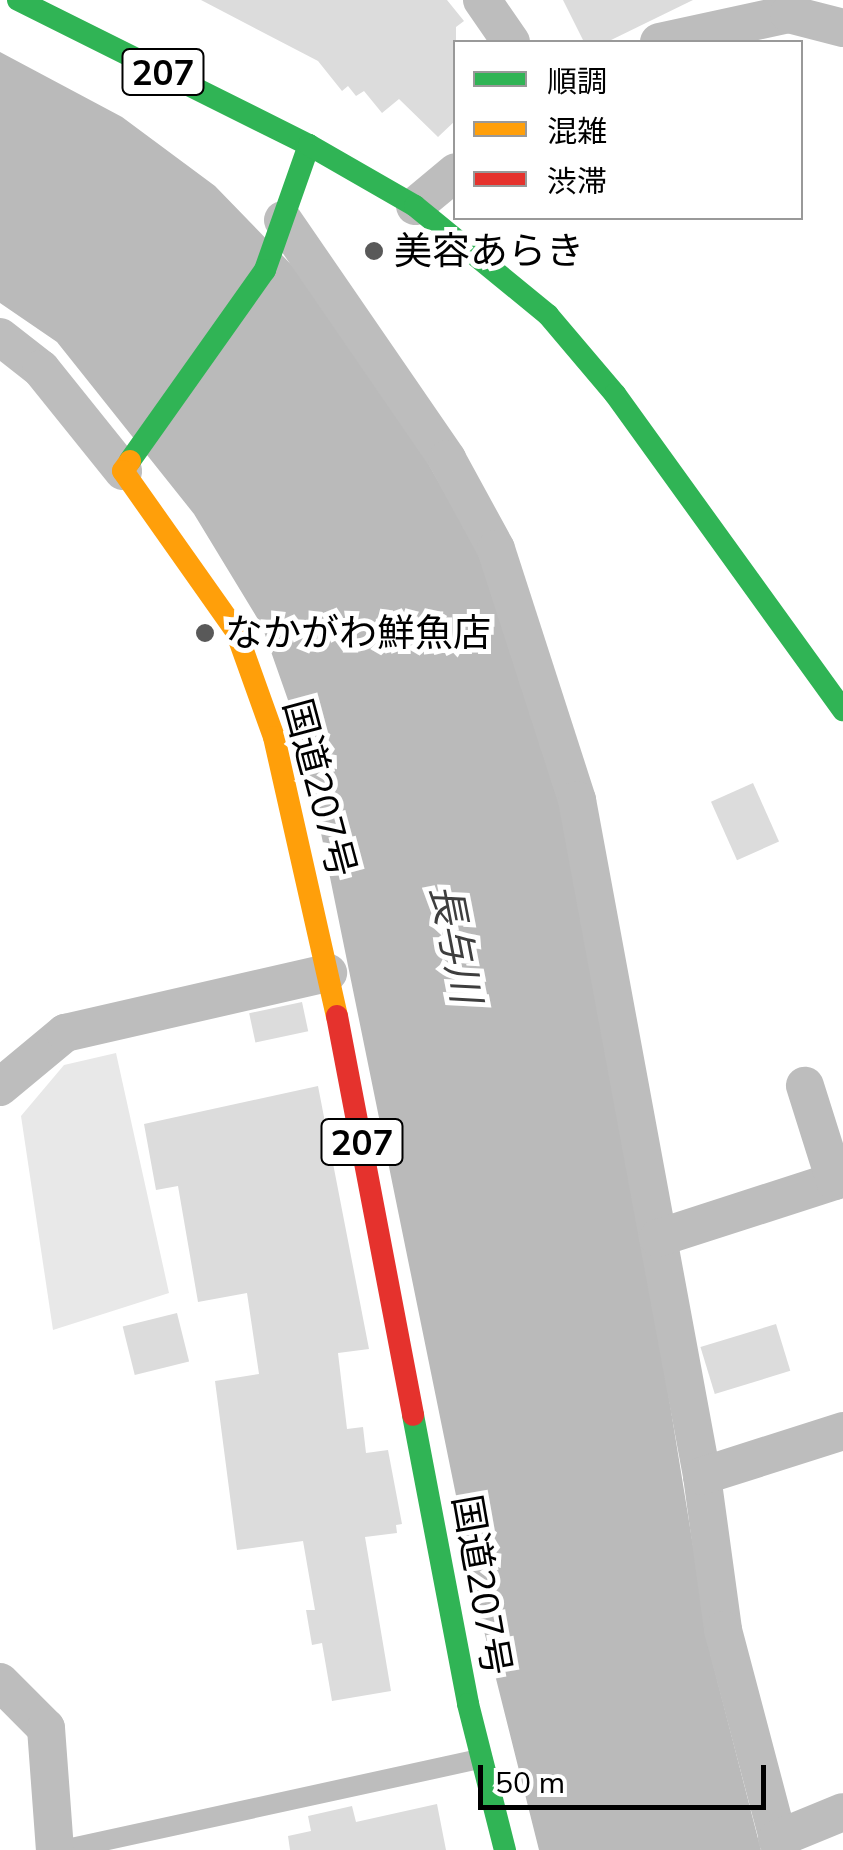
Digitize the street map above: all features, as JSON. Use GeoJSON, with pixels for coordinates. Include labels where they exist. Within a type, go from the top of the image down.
{"type":"FeatureCollection","features":[{"type":"Feature","properties":{"kind":"main road","name":"207"},"geometry":{"type":"LineString","coordinates":[[18,0],[309,145]]}},
{"type":"Feature","properties":{"kind":"main road"},"geometry":{"type":"LineString","coordinates":[[128,462],[244,306],[279,232],[309,145],[415,206],[548,315],[615,394],[843,710]]}},
{"type":"Feature","properties":{"kind":"main road","name":"国道207号"},"geometry":{"type":"LineString","coordinates":[[128,462],[236,631],[274,737],[328,973],[482,1758],[505,1850]]}},
{"type":"Feature","properties":{"kind":"street"},"geometry":{"type":"LineString","coordinates":[[482,0],[510,40]]}},
{"type":"Feature","properties":{"kind":"street"},"geometry":{"type":"LineString","coordinates":[[666,40],[789,7],[843,28]]}},
{"type":"Feature","properties":{"kind":"street"},"geometry":{"type":"LineString","coordinates":[[415,206],[453,174]]}},
{"type":"Feature","properties":{"kind":"street"},"geometry":{"type":"LineString","coordinates":[[279,232],[447,459],[496,549],[578,800],[702,1476],[723,1630],[779,1844],[843,1812]]}},
{"type":"Feature","properties":{"kind":"street"},"geometry":{"type":"LineString","coordinates":[[0,336],[40,368],[128,462]]}},
{"type":"Feature","properties":{"kind":"street"},"geometry":{"type":"LineString","coordinates":[[0,1087],[64,1033],[328,973]]}},
{"type":"Feature","properties":{"kind":"street"},"geometry":{"type":"LineString","coordinates":[[658,1238],[835,1181],[805,1086]]}},
{"type":"Feature","properties":{"kind":"street"},"geometry":{"type":"LineString","coordinates":[[702,1476],[843,1431]]}},
{"type":"Feature","properties":{"kind":"street"},"geometry":{"type":"LineString","coordinates":[[0,1682],[46,1728],[58,1850]]}},
{"type":"Feature","properties":{"kind":"lane"},"geometry":{"type":"LineString","coordinates":[[58,1850],[482,1758]]}},
{"type":"Feature","properties":{"kind":"shaded area"},"geometry":{"type":"Polygon","coordinates":[[[116,1053],[169,1293],[53,1330],[21,1116],[64,1065],[116,1053]]]}},
{"type":"Feature","properties":{"kind":"water","name":"長与川"},"geometry":{"type":"Polygon","coordinates":[[[0,52],[122,117],[215,186],[310,284],[412,435],[483,560],[562,811],[623,1116],[711,1656],[761,1850],[539,1850],[482,1623],[302,740],[262,626],[194,514],[57,342],[0,303],[0,52]]]}},
{"type":"Feature","properties":{"kind":"building"},"geometry":{"type":"Polygon","coordinates":[[[201,0],[447,0],[464,21],[456,27],[453,40],[453,123],[438,137],[399,99],[382,113],[364,91],[356,96],[348,86],[342,91],[318,61],[201,0]]]}},
{"type":"Feature","properties":{"kind":"building"},"geometry":{"type":"Polygon","coordinates":[[[563,0],[693,0],[611,40],[583,40],[563,0]]]}},
{"type":"Feature","properties":{"kind":"building"},"geometry":{"type":"Polygon","coordinates":[[[753,783],[779,841],[737,860],[711,802],[753,783]]]}},
{"type":"Feature","properties":{"kind":"building"},"geometry":{"type":"Polygon","coordinates":[[[302,1002],[308,1031],[255,1043],[249,1013],[302,1002]]]}},
{"type":"Feature","properties":{"kind":"building"},"geometry":{"type":"Polygon","coordinates":[[[318,1086],[369,1349],[338,1353],[347,1429],[363,1427],[366,1453],[388,1450],[402,1524],[396,1525],[397,1533],[365,1537],[391,1691],[332,1701],[322,1643],[312,1645],[306,1610],[315,1610],[303,1541],[237,1550],[215,1381],[259,1374],[247,1293],[198,1302],[178,1186],[156,1190],[144,1124],[318,1086]]]}},
{"type":"Feature","properties":{"kind":"building"},"geometry":{"type":"Polygon","coordinates":[[[177,1313],[189,1362],[135,1375],[123,1327],[177,1313]]]}},
{"type":"Feature","properties":{"kind":"building"},"geometry":{"type":"Polygon","coordinates":[[[776,1324],[790,1371],[715,1394],[700,1347],[776,1324]]]}},
{"type":"Feature","properties":{"kind":"building"},"geometry":{"type":"Polygon","coordinates":[[[437,1804],[446,1850],[290,1850],[288,1836],[311,1831],[308,1816],[352,1806],[356,1822],[437,1804]]]}},
{"type":"Feature","properties":{"kind":"traffic: fast"},"geometry":{"type":"LineString","coordinates":[[18,0],[309,145],[265,270],[130,461]]}},
{"type":"Feature","properties":{"kind":"traffic: fast"},"geometry":{"type":"LineString","coordinates":[[309,145],[415,206],[548,315],[615,394],[843,710]]}},
{"type":"Feature","properties":{"kind":"traffic: fast"},"geometry":{"type":"LineString","coordinates":[[413,1415],[468,1704],[505,1850]]}},
{"type":"Feature","properties":{"kind":"traffic: slow"},"geometry":{"type":"LineString","coordinates":[[130,461],[123,471],[236,631],[274,737],[337,1016]]}},
{"type":"Feature","properties":{"kind":"traffic: jam"},"geometry":{"type":"LineString","coordinates":[[337,1016],[413,1415]]}},
{"type":"Feature","properties":{"kind":"place","name":"美容あらき"},"geometry":{"type":"Point","coordinates":[374,251]}},
{"type":"Feature","properties":{"kind":"place","name":"なかがわ鮮魚店"},"geometry":{"type":"Point","coordinates":[205,633]}}]}
